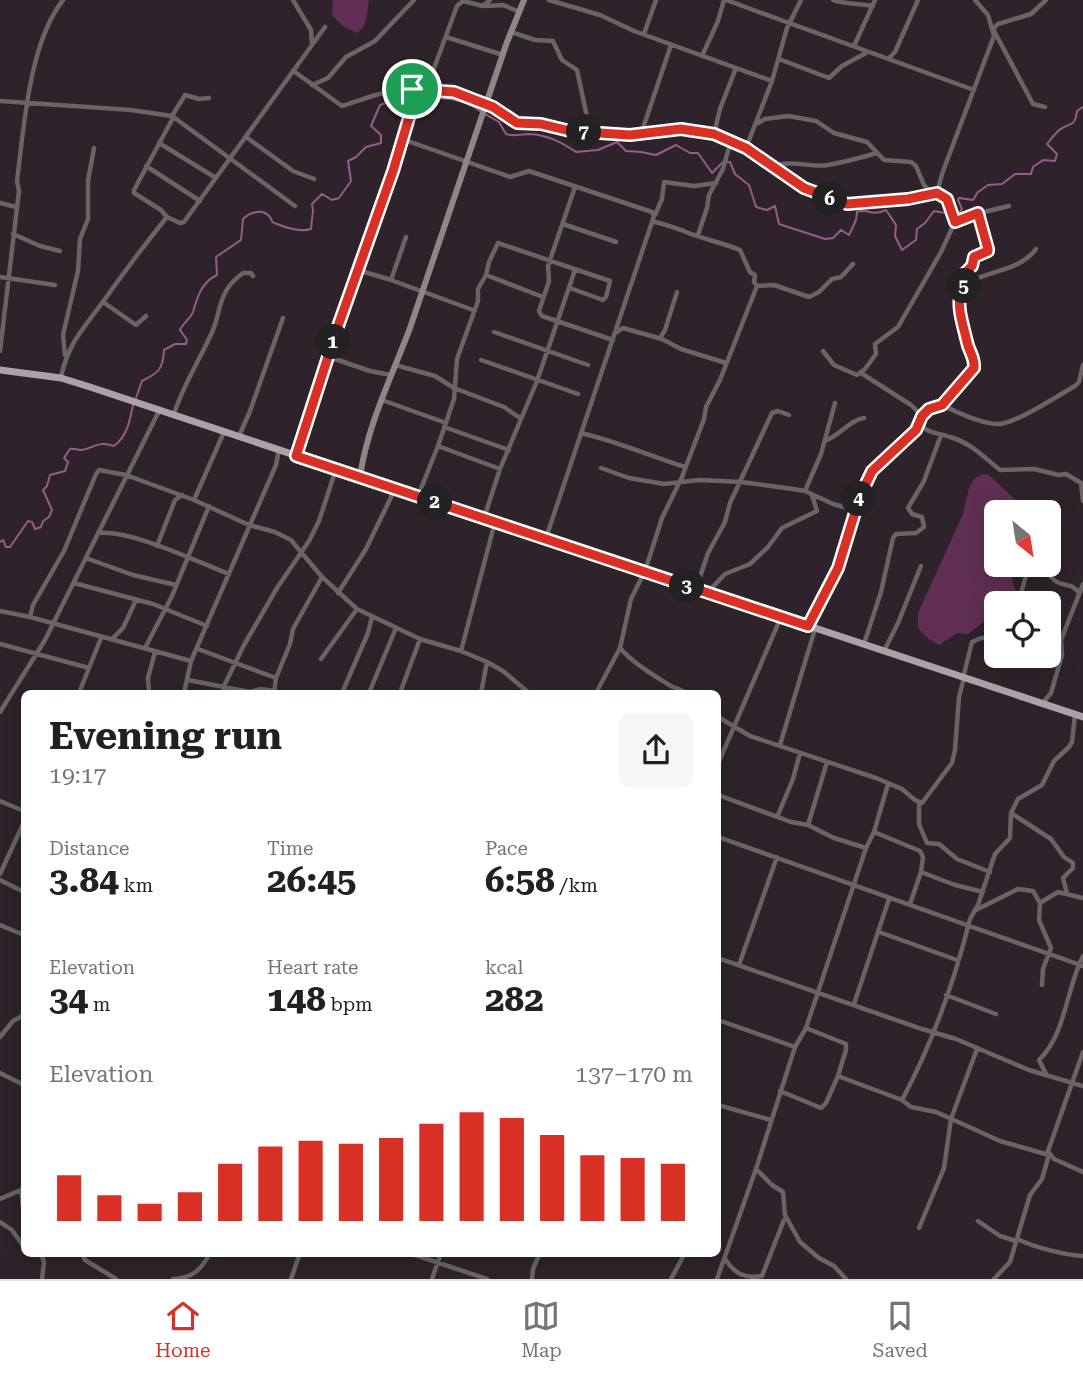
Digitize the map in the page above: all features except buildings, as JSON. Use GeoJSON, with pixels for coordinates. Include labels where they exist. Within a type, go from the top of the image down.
{"type":"FeatureCollection","features":[{"type":"Feature","properties":{"kind":"main road"},"geometry":{"type":"LineString","coordinates":[[0,370],[61,378],[1079,716]]}},
{"type":"Feature","properties":{"kind":"street"},"geometry":{"type":"LineString","coordinates":[[0,351],[28,105],[40,46],[51,17],[63,0]]}},
{"type":"Feature","properties":{"kind":"street"},"geometry":{"type":"LineString","coordinates":[[293,0],[311,30],[312,46]]}},
{"type":"Feature","properties":{"kind":"street"},"geometry":{"type":"LineString","coordinates":[[312,85],[328,78],[346,57],[375,41],[414,0]]}},
{"type":"Feature","properties":{"kind":"street"},"geometry":{"type":"LineString","coordinates":[[452,0],[457,6]]}},
{"type":"Feature","properties":{"kind":"street"},"geometry":{"type":"LineString","coordinates":[[485,6],[489,0]]}},
{"type":"Feature","properties":{"kind":"street"},"geometry":{"type":"LineString","coordinates":[[360,477],[363,457],[382,400],[524,0]]}},
{"type":"Feature","properties":{"kind":"street"},"geometry":{"type":"LineString","coordinates":[[549,0],[600,15],[671,45],[772,81]]}},
{"type":"Feature","properties":{"kind":"street"},"geometry":{"type":"LineString","coordinates":[[644,34],[656,0]]}},
{"type":"Feature","properties":{"kind":"street"},"geometry":{"type":"LineString","coordinates":[[702,56],[725,0],[974,90]]}},
{"type":"Feature","properties":{"kind":"street"},"geometry":{"type":"LineString","coordinates":[[746,148],[772,81],[790,22],[801,0]]}},
{"type":"Feature","properties":{"kind":"street"},"geometry":{"type":"LineString","coordinates":[[834,0],[846,4],[874,3],[854,46]]}},
{"type":"Feature","properties":{"kind":"street"},"geometry":{"type":"LineString","coordinates":[[889,58],[895,52],[918,0]]}},
{"type":"Feature","properties":{"kind":"street"},"geometry":{"type":"LineString","coordinates":[[975,0],[988,15],[1033,104],[1045,107]]}},
{"type":"Feature","properties":{"kind":"street"},"geometry":{"type":"LineString","coordinates":[[993,29],[998,24],[1031,14],[1046,0]]}},
{"type":"Feature","properties":{"kind":"street"},"geometry":{"type":"LineString","coordinates":[[431,91],[433,71],[457,6],[463,1],[485,6],[503,5],[520,12]]}},
{"type":"Feature","properties":{"kind":"street"},"geometry":{"type":"LineString","coordinates":[[209,98],[200,99],[185,95],[134,192],[167,217],[182,223],[295,72],[325,27]]}},
{"type":"Feature","properties":{"kind":"street"},"geometry":{"type":"LineString","coordinates":[[935,194],[994,36],[993,29]]}},
{"type":"Feature","properties":{"kind":"street"},"geometry":{"type":"LineString","coordinates":[[512,32],[536,40],[553,41],[562,60],[577,69],[587,117],[577,132]]}},
{"type":"Feature","properties":{"kind":"street"},"geometry":{"type":"LineString","coordinates":[[446,37],[503,55]]}},
{"type":"Feature","properties":{"kind":"street"},"geometry":{"type":"LineString","coordinates":[[641,134],[671,45]]}},
{"type":"Feature","properties":{"kind":"street"},"geometry":{"type":"LineString","coordinates":[[779,59],[829,78],[842,66],[866,53]]}},
{"type":"Feature","properties":{"kind":"street"},"geometry":{"type":"LineString","coordinates":[[714,134],[720,109],[736,68]]}},
{"type":"Feature","properties":{"kind":"street"},"geometry":{"type":"LineString","coordinates":[[295,72],[342,106],[389,91],[412,89],[454,92],[485,107],[493,107],[517,123],[541,124],[614,136],[681,129],[714,134],[746,148],[804,188],[847,204],[935,194]]}},
{"type":"Feature","properties":{"kind":"street"},"geometry":{"type":"LineString","coordinates":[[296,456],[411,111],[412,89]]}},
{"type":"Feature","properties":{"kind":"street"},"geometry":{"type":"LineString","coordinates":[[0,101],[131,110],[173,117],[295,206]]}},
{"type":"Feature","properties":{"kind":"street"},"geometry":{"type":"LineString","coordinates":[[755,124],[775,117],[802,117],[816,121],[834,133],[867,142],[884,160],[911,162],[916,166],[924,185],[947,199],[955,222],[941,253],[898,327],[875,344],[876,354],[861,373],[857,375],[834,365],[823,351]]}},
{"type":"Feature","properties":{"kind":"street"},"geometry":{"type":"LineString","coordinates":[[246,137],[293,171],[314,179]]}},
{"type":"Feature","properties":{"kind":"street"},"geometry":{"type":"LineString","coordinates":[[402,139],[510,177],[529,171],[652,212],[654,219]]}},
{"type":"Feature","properties":{"kind":"street"},"geometry":{"type":"LineString","coordinates":[[698,235],[709,195],[732,140]]}},
{"type":"Feature","properties":{"kind":"street"},"geometry":{"type":"LineString","coordinates":[[159,143],[215,178]]}},
{"type":"Feature","properties":{"kind":"street"},"geometry":{"type":"LineString","coordinates":[[65,359],[63,335],[78,271],[80,239],[88,219],[88,181],[94,148]]}},
{"type":"Feature","properties":{"kind":"street"},"geometry":{"type":"LineString","coordinates":[[772,167],[788,163],[827,165],[853,162],[877,153]]}},
{"type":"Feature","properties":{"kind":"street"},"geometry":{"type":"LineString","coordinates":[[146,166],[200,201]]}},
{"type":"Feature","properties":{"kind":"street"},"geometry":{"type":"LineString","coordinates":[[546,539],[662,199],[664,182],[694,186],[716,183]]}},
{"type":"Feature","properties":{"kind":"street"},"geometry":{"type":"LineString","coordinates":[[575,187],[550,260],[547,271],[549,281],[540,314],[613,340]]}},
{"type":"Feature","properties":{"kind":"street"},"geometry":{"type":"LineString","coordinates":[[0,203],[16,206]]}},
{"type":"Feature","properties":{"kind":"street"},"geometry":{"type":"LineString","coordinates":[[955,222],[1009,206]]}},
{"type":"Feature","properties":{"kind":"street"},"geometry":{"type":"LineString","coordinates":[[972,280],[966,277],[965,273],[972,266],[974,257],[988,251],[978,213]]}},
{"type":"Feature","properties":{"kind":"street"},"geometry":{"type":"LineString","coordinates":[[61,378],[73,340],[167,217]]}},
{"type":"Feature","properties":{"kind":"street"},"geometry":{"type":"LineString","coordinates":[[654,219],[740,250],[750,272],[755,275],[754,282],[757,286]]}},
{"type":"Feature","properties":{"kind":"street"},"geometry":{"type":"LineString","coordinates":[[563,224],[617,243]]}},
{"type":"Feature","properties":{"kind":"street"},"geometry":{"type":"LineString","coordinates":[[13,234],[40,246],[60,251]]}},
{"type":"Feature","properties":{"kind":"street"},"geometry":{"type":"LineString","coordinates":[[391,279],[406,237]]}},
{"type":"Feature","properties":{"kind":"street"},"geometry":{"type":"LineString","coordinates":[[417,496],[454,399],[457,359],[478,301],[478,289],[498,243],[610,281],[603,300],[570,288]]}},
{"type":"Feature","properties":{"kind":"street"},"geometry":{"type":"LineString","coordinates":[[942,405],[975,365],[967,343],[960,299],[963,287],[972,280],[1021,265],[1036,249]]}},
{"type":"Feature","properties":{"kind":"street"},"geometry":{"type":"LineString","coordinates":[[757,286],[774,285],[809,298],[832,279],[841,277],[853,264]]}},
{"type":"Feature","properties":{"kind":"street"},"geometry":{"type":"LineString","coordinates":[[358,270],[391,279],[473,311]]}},
{"type":"Feature","properties":{"kind":"street"},"geometry":{"type":"LineString","coordinates":[[484,519],[500,469],[537,381],[575,270]]}},
{"type":"Feature","properties":{"kind":"street"},"geometry":{"type":"LineString","coordinates":[[174,415],[181,394],[195,371],[213,330],[225,293],[243,273],[251,273],[253,276]]}},
{"type":"Feature","properties":{"kind":"street"},"geometry":{"type":"LineString","coordinates":[[486,275],[543,297]]}},
{"type":"Feature","properties":{"kind":"street"},"geometry":{"type":"LineString","coordinates":[[0,277],[55,285]]}},
{"type":"Feature","properties":{"kind":"street"},"geometry":{"type":"LineString","coordinates":[[598,690],[620,648],[631,599],[645,571],[662,518],[679,483],[704,419],[706,407],[720,380],[757,286]]}},
{"type":"Feature","properties":{"kind":"street"},"geometry":{"type":"LineString","coordinates":[[660,338],[677,292]]}},
{"type":"Feature","properties":{"kind":"street"},"geometry":{"type":"LineString","coordinates":[[103,302],[136,325],[146,316]]}},
{"type":"Feature","properties":{"kind":"street"},"geometry":{"type":"LineString","coordinates":[[238,437],[284,318]]}},
{"type":"Feature","properties":{"kind":"street"},"geometry":{"type":"LineString","coordinates":[[615,333],[623,328],[660,338],[681,349],[726,363]]}},
{"type":"Feature","properties":{"kind":"street"},"geometry":{"type":"LineString","coordinates":[[494,332],[588,365]]}},
{"type":"Feature","properties":{"kind":"street"},"geometry":{"type":"LineString","coordinates":[[329,357],[391,375]]}},
{"type":"Feature","properties":{"kind":"street"},"geometry":{"type":"LineString","coordinates":[[481,360],[578,394]]}},
{"type":"Feature","properties":{"kind":"street"},"geometry":{"type":"LineString","coordinates":[[395,365],[435,376],[454,388],[504,407],[520,418]]}},
{"type":"Feature","properties":{"kind":"street"},"geometry":{"type":"LineString","coordinates":[[780,745],[811,628],[838,568],[855,510],[872,471],[916,430],[921,418],[932,406],[942,405],[991,423],[1008,422],[1075,386],[1079,382],[1083,365]]}},
{"type":"Feature","properties":{"kind":"street"},"geometry":{"type":"LineString","coordinates":[[861,373],[911,405],[925,429],[954,438],[973,448],[992,460],[1000,470],[1066,474],[1081,483],[1083,501]]}},
{"type":"Feature","properties":{"kind":"street"},"geometry":{"type":"LineString","coordinates":[[382,400],[509,450]]}},
{"type":"Feature","properties":{"kind":"street"},"geometry":{"type":"LineString","coordinates":[[806,491],[825,441],[835,403]]}},
{"type":"Feature","properties":{"kind":"street"},"geometry":{"type":"LineString","coordinates":[[0,712],[53,624],[160,410]]}},
{"type":"Feature","properties":{"kind":"street"},"geometry":{"type":"LineString","coordinates":[[696,589],[708,553],[772,413],[778,411],[789,415]]}},
{"type":"Feature","properties":{"kind":"street"},"geometry":{"type":"LineString","coordinates":[[825,441],[840,433],[853,420],[864,418]]}},
{"type":"Feature","properties":{"kind":"street"},"geometry":{"type":"LineString","coordinates":[[194,500],[224,432]]}},
{"type":"Feature","properties":{"kind":"street"},"geometry":{"type":"LineString","coordinates":[[581,433],[600,437],[685,467]]}},
{"type":"Feature","properties":{"kind":"street"},"geometry":{"type":"LineString","coordinates":[[864,645],[881,592],[892,538],[897,534],[916,533],[924,527],[922,517],[912,514],[908,508],[924,481],[941,435]]}},
{"type":"Feature","properties":{"kind":"street"},"geometry":{"type":"LineString","coordinates":[[438,446],[500,469]]}},
{"type":"Feature","properties":{"kind":"street"},"geometry":{"type":"LineString","coordinates":[[185,690],[191,661],[276,465],[279,450]]}},
{"type":"Feature","properties":{"kind":"street"},"geometry":{"type":"LineString","coordinates":[[601,468],[629,478],[664,484],[699,480],[741,482],[806,491],[855,510]]}},
{"type":"Feature","properties":{"kind":"street"},"geometry":{"type":"LineString","coordinates":[[30,617],[33,605],[64,551],[99,470],[127,475],[209,506],[249,525],[275,531],[290,540],[322,577],[356,609],[420,639],[461,650],[487,662],[503,671],[523,690]]}},
{"type":"Feature","properties":{"kind":"street"},"geometry":{"type":"LineString","coordinates":[[223,688],[276,588],[319,521],[336,470]]}},
{"type":"Feature","properties":{"kind":"street"},"geometry":{"type":"LineString","coordinates":[[338,593],[366,549],[395,489]]}},
{"type":"Feature","properties":{"kind":"street"},"geometry":{"type":"LineString","coordinates":[[157,547],[175,500],[182,495]]}},
{"type":"Feature","properties":{"kind":"street"},"geometry":{"type":"LineString","coordinates":[[707,593],[725,575],[750,565],[782,528],[817,511],[812,495]]}},
{"type":"Feature","properties":{"kind":"street"},"geometry":{"type":"LineString","coordinates":[[145,648],[166,608],[209,506]]}},
{"type":"Feature","properties":{"kind":"street"},"geometry":{"type":"LineString","coordinates":[[461,650],[495,522]]}},
{"type":"Feature","properties":{"kind":"street"},"geometry":{"type":"LineString","coordinates":[[97,533],[115,534],[157,547],[229,574]]}},
{"type":"Feature","properties":{"kind":"street"},"geometry":{"type":"LineString","coordinates":[[86,558],[134,575],[176,585]]}},
{"type":"Feature","properties":{"kind":"street"},"geometry":{"type":"LineString","coordinates":[[884,652],[921,566]]}},
{"type":"Feature","properties":{"kind":"street"},"geometry":{"type":"LineString","coordinates":[[274,690],[293,629],[322,577]]}},
{"type":"Feature","properties":{"kind":"street"},"geometry":{"type":"LineString","coordinates":[[1053,578],[1071,585],[1079,594]]}},
{"type":"Feature","properties":{"kind":"street"},"geometry":{"type":"LineString","coordinates":[[74,583],[166,608],[207,626]]}},
{"type":"Feature","properties":{"kind":"street"},"geometry":{"type":"LineString","coordinates":[[1041,704],[1051,693],[1062,655],[1061,640],[1083,584]]}},
{"type":"Feature","properties":{"kind":"street"},"geometry":{"type":"LineString","coordinates":[[113,639],[123,628],[136,600]]}},
{"type":"Feature","properties":{"kind":"street"},"geometry":{"type":"LineString","coordinates":[[321,659],[356,609]]}},
{"type":"Feature","properties":{"kind":"street"},"geometry":{"type":"LineString","coordinates":[[0,611],[191,661]]}},
{"type":"Feature","properties":{"kind":"street"},"geometry":{"type":"LineString","coordinates":[[343,690],[368,633],[372,617]]}},
{"type":"Feature","properties":{"kind":"street"},"geometry":{"type":"LineString","coordinates":[[721,757],[781,617]]}},
{"type":"Feature","properties":{"kind":"street"},"geometry":{"type":"LineString","coordinates":[[370,690],[396,628]]}},
{"type":"Feature","properties":{"kind":"street"},"geometry":{"type":"LineString","coordinates":[[80,690],[102,638]]}},
{"type":"Feature","properties":{"kind":"street"},"geometry":{"type":"LineString","coordinates":[[919,803],[924,802],[952,763],[959,697],[972,642],[984,638]]}},
{"type":"Feature","properties":{"kind":"street"},"geometry":{"type":"LineString","coordinates":[[401,690],[420,639]]}},
{"type":"Feature","properties":{"kind":"street"},"geometry":{"type":"LineString","coordinates":[[0,644],[89,668]]}},
{"type":"Feature","properties":{"kind":"street"},"geometry":{"type":"LineString","coordinates":[[620,648],[669,686],[682,690]]}},
{"type":"Feature","properties":{"kind":"street"},"geometry":{"type":"LineString","coordinates":[[198,649],[276,678]]}},
{"type":"Feature","properties":{"kind":"street"},"geometry":{"type":"LineString","coordinates":[[149,690],[148,678],[155,652]]}},
{"type":"Feature","properties":{"kind":"street"},"geometry":{"type":"LineString","coordinates":[[482,690],[487,662]]}},
{"type":"Feature","properties":{"kind":"street"},"geometry":{"type":"LineString","coordinates":[[188,680],[236,690]]}},
{"type":"Feature","properties":{"kind":"street"},"geometry":{"type":"LineString","coordinates":[[902,1100],[933,1031],[995,854],[1010,838],[1011,813],[1018,799],[1042,785],[1054,761],[1069,747],[1079,716]]}},
{"type":"Feature","properties":{"kind":"street"},"geometry":{"type":"LineString","coordinates":[[721,718],[750,736],[908,793],[919,803],[919,824],[928,843],[939,844],[957,859],[990,872]]}},
{"type":"Feature","properties":{"kind":"street"},"geometry":{"type":"LineString","coordinates":[[778,815],[800,753]]}},
{"type":"Feature","properties":{"kind":"street"},"geometry":{"type":"LineString","coordinates":[[808,825],[827,762]]}},
{"type":"Feature","properties":{"kind":"street"},"geometry":{"type":"LineString","coordinates":[[717,1279],[726,1259],[795,1047],[806,1028],[866,848],[874,832],[888,784]]}},
{"type":"Feature","properties":{"kind":"street"},"geometry":{"type":"LineString","coordinates":[[721,796],[791,822],[808,825],[834,838],[866,848]]}},
{"type":"Feature","properties":{"kind":"street"},"geometry":{"type":"LineString","coordinates":[[0,801],[21,810]]}},
{"type":"Feature","properties":{"kind":"street"},"geometry":{"type":"LineString","coordinates":[[1011,813],[1051,839],[1064,857],[1073,863],[1073,868],[1063,878],[1066,893]]}},
{"type":"Feature","properties":{"kind":"street"},"geometry":{"type":"LineString","coordinates":[[0,874],[21,828]]}},
{"type":"Feature","properties":{"kind":"street"},"geometry":{"type":"LineString","coordinates":[[874,832],[920,851],[923,857],[921,872],[910,904]]}},
{"type":"Feature","properties":{"kind":"street"},"geometry":{"type":"LineString","coordinates":[[721,838],[1081,965]]}},
{"type":"Feature","properties":{"kind":"street"},"geometry":{"type":"LineString","coordinates":[[739,965],[777,857]]}},
{"type":"Feature","properties":{"kind":"street"},"geometry":{"type":"LineString","coordinates":[[921,872],[983,892]]}},
{"type":"Feature","properties":{"kind":"street"},"geometry":{"type":"LineString","coordinates":[[0,880],[21,890]]}},
{"type":"Feature","properties":{"kind":"street"},"geometry":{"type":"LineString","coordinates":[[975,911],[1020,889],[1033,891],[1040,903],[1039,920],[1049,942],[1042,985]]}},
{"type":"Feature","properties":{"kind":"street"},"geometry":{"type":"LineString","coordinates":[[1040,903],[1058,892],[1083,898]]}},
{"type":"Feature","properties":{"kind":"street"},"geometry":{"type":"LineString","coordinates":[[854,1004],[889,899]]}},
{"type":"Feature","properties":{"kind":"street"},"geometry":{"type":"LineString","coordinates":[[0,925],[21,934]]}},
{"type":"Feature","properties":{"kind":"street"},"geometry":{"type":"LineString","coordinates":[[878,932],[957,960]]}},
{"type":"Feature","properties":{"kind":"street"},"geometry":{"type":"LineString","coordinates":[[1046,1075],[1039,1060],[1048,1051],[1056,1035],[1083,956]]}},
{"type":"Feature","properties":{"kind":"street"},"geometry":{"type":"LineString","coordinates":[[721,959],[933,1031],[1046,1075],[1083,1086]]}},
{"type":"Feature","properties":{"kind":"street"},"geometry":{"type":"LineString","coordinates":[[946,995],[996,1014]]}},
{"type":"Feature","properties":{"kind":"street"},"geometry":{"type":"LineString","coordinates":[[0,1037],[13,1021],[21,1017]]}},
{"type":"Feature","properties":{"kind":"street"},"geometry":{"type":"LineString","coordinates":[[721,1021],[795,1047]]}},
{"type":"Feature","properties":{"kind":"street"},"geometry":{"type":"LineString","coordinates":[[780,1091],[821,1108],[838,1076],[846,1044],[806,1028]]}},
{"type":"Feature","properties":{"kind":"street"},"geometry":{"type":"LineString","coordinates":[[919,1228],[944,1168],[951,1119],[977,1049]]}},
{"type":"Feature","properties":{"kind":"street"},"geometry":{"type":"LineString","coordinates":[[994,1279],[1010,1262],[1030,1195],[1042,1179],[1052,1136],[1083,1052]]}},
{"type":"Feature","properties":{"kind":"street"},"geometry":{"type":"LineString","coordinates":[[0,1073],[21,1084]]}},
{"type":"Feature","properties":{"kind":"street"},"geometry":{"type":"LineString","coordinates":[[838,1076],[902,1100],[911,1107],[936,1112],[1000,1141],[1049,1155],[1083,1172]]}},
{"type":"Feature","properties":{"kind":"street"},"geometry":{"type":"LineString","coordinates":[[721,1106],[771,1120]]}},
{"type":"Feature","properties":{"kind":"street"},"geometry":{"type":"LineString","coordinates":[[726,1259],[734,1272],[747,1278],[761,1276],[784,1223],[783,1192],[756,1169]]}},
{"type":"Feature","properties":{"kind":"street"},"geometry":{"type":"LineString","coordinates":[[0,1199],[21,1190]]}},
{"type":"Feature","properties":{"kind":"street"},"geometry":{"type":"LineString","coordinates":[[785,1215],[800,1242],[819,1258],[834,1266],[846,1279]]}},
{"type":"Feature","properties":{"kind":"street"},"geometry":{"type":"LineString","coordinates":[[978,1221],[1000,1236],[1073,1256],[1083,1256]]}},
{"type":"Feature","properties":{"kind":"street"},"geometry":{"type":"LineString","coordinates":[[0,1222],[12,1230],[21,1243]]}},
{"type":"Feature","properties":{"kind":"street"},"geometry":{"type":"LineString","coordinates":[[41,1279],[44,1262],[42,1257]]}},
{"type":"Feature","properties":{"kind":"street"},"geometry":{"type":"LineString","coordinates":[[84,1257],[116,1279]]}},
{"type":"Feature","properties":{"kind":"street"},"geometry":{"type":"LineString","coordinates":[[173,1279],[199,1272],[208,1257]]}},
{"type":"Feature","properties":{"kind":"street"},"geometry":{"type":"LineString","coordinates":[[291,1279],[299,1257]]}},
{"type":"Feature","properties":{"kind":"street"},"geometry":{"type":"LineString","coordinates":[[419,1257],[486,1279]]}},
{"type":"Feature","properties":{"kind":"street"},"geometry":{"type":"LineString","coordinates":[[432,1279],[440,1257]]}},
{"type":"Feature","properties":{"kind":"street"},"geometry":{"type":"LineString","coordinates":[[532,1279],[538,1257]]}},
{"type":"Feature","properties":{"kind":"street"},"geometry":{"type":"LineString","coordinates":[[671,1279],[683,1257]]}},
{"type":"Feature","properties":{"kind":"shaded area"},"geometry":{"type":"Polygon","coordinates":[[[333,0],[369,0],[361,30],[357,33],[343,26],[332,15],[333,0]]]}},
{"type":"Feature","properties":{"kind":"shaded area"},"geometry":{"type":"Polygon","coordinates":[[[983,474],[989,475],[1016,500],[984,500],[984,578],[1013,578],[1016,591],[984,591],[984,622],[968,634],[957,633],[939,645],[918,628],[918,613],[963,514],[974,479],[983,474]]]}},
{"type":"Feature","properties":{"kind":"waterway"},"geometry":{"type":"LineString","coordinates":[[136,398],[142,381],[156,373],[161,366],[164,350],[175,344],[186,344],[187,340],[180,330],[192,314],[204,286],[217,275],[216,257],[241,240],[243,219],[252,213],[262,212],[281,225],[299,230],[311,229],[312,204],[322,194],[332,200],[339,198],[351,181],[348,161],[366,147],[381,143],[381,135],[371,126],[380,105],[405,96],[422,102],[436,98],[452,99],[480,111]]}},
{"type":"Feature","properties":{"kind":"waterway"},"geometry":{"type":"LineString","coordinates":[[485,114],[499,122],[506,134],[542,136],[560,142],[576,152],[598,150],[617,142],[626,151],[656,155],[676,145],[690,153],[698,153],[712,173],[723,162],[730,162],[735,174],[749,185],[756,207],[767,210],[775,206],[779,224],[825,239],[833,238],[841,230],[849,235],[857,212],[876,213],[886,210],[896,225],[895,236],[902,250],[916,240],[917,229],[934,211],[951,214],[960,212],[962,209],[959,198],[973,200],[978,192],[988,185],[1002,184],[1015,174],[1031,174],[1033,167],[1043,160],[1055,161],[1057,154],[1047,144],[1059,130],[1073,122],[1077,111],[1083,107]]}},
{"type":"Feature","properties":{"kind":"waterway"},"geometry":{"type":"LineString","coordinates":[[0,542],[3,540],[6,547],[10,547],[28,521],[32,522],[35,529],[41,527],[52,510],[43,490],[50,475],[65,471],[68,462],[64,458],[70,449],[81,450],[104,444],[114,446],[127,428],[133,405]]}},
{"type":"Feature","properties":{"kind":"route"},"geometry":{"type":"LineString","coordinates":[[412,89],[454,92],[493,107],[517,123],[541,124],[597,135],[630,135],[681,129],[710,133],[738,143],[804,188],[839,202],[847,204],[908,199],[937,193],[947,199],[955,222],[978,213],[988,251],[974,257],[972,266],[965,273],[966,277],[972,280],[963,287],[960,299],[963,325],[974,358],[974,368],[942,405],[936,405],[922,416],[916,430],[879,463],[868,477],[855,510],[845,551],[808,626],[296,456],[337,329],[393,171],[411,111],[412,89]]}}]}
